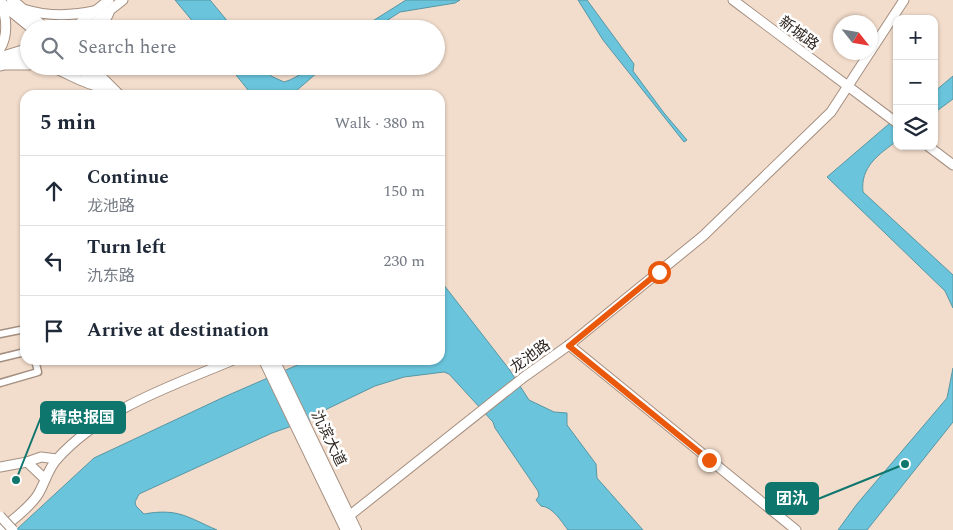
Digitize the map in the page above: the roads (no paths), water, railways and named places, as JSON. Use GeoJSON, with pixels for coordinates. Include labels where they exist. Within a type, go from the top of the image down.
{"type":"FeatureCollection","features":[{"type":"Feature","properties":{"kind":"main road"},"geometry":{"type":"LineString","coordinates":[[4,2],[23,9],[36,20]]}},
{"type":"Feature","properties":{"kind":"main road"},"geometry":{"type":"LineString","coordinates":[[4,2],[23,20]]}},
{"type":"Feature","properties":{"kind":"main road"},"geometry":{"type":"LineString","coordinates":[[92,75],[112,90]]}},
{"type":"Feature","properties":{"kind":"main road"},"geometry":{"type":"LineString","coordinates":[[97,75],[106,90]]}},
{"type":"Feature","properties":{"kind":"main road","name":"氿滨大道"},"geometry":{"type":"LineString","coordinates":[[271,365],[346,522],[356,530]]}},
{"type":"Feature","properties":{"kind":"street"},"geometry":{"type":"LineString","coordinates":[[85,20],[109,0]]}},
{"type":"Feature","properties":{"kind":"street"},"geometry":{"type":"LineString","coordinates":[[99,20],[123,0]]}},
{"type":"Feature","properties":{"kind":"street","name":"新城路"},"geometry":{"type":"LineString","coordinates":[[733,0],[893,120]]}},
{"type":"Feature","properties":{"kind":"street","name":"龙池路"},"geometry":{"type":"LineString","coordinates":[[878,40],[904,0]]}},
{"type":"Feature","properties":{"kind":"street"},"geometry":{"type":"LineString","coordinates":[[0,49],[6,39],[4,2]]}},
{"type":"Feature","properties":{"kind":"street"},"geometry":{"type":"LineString","coordinates":[[23,9],[47,16],[99,10]]}},
{"type":"Feature","properties":{"kind":"street"},"geometry":{"type":"LineString","coordinates":[[106,20],[110,12]]}},
{"type":"Feature","properties":{"kind":"street"},"geometry":{"type":"LineString","coordinates":[[1,63],[20,53]]}},
{"type":"Feature","properties":{"kind":"street"},"geometry":{"type":"LineString","coordinates":[[1,63],[20,58]]}},
{"type":"Feature","properties":{"kind":"street","name":"龙池路"},"geometry":{"type":"LineString","coordinates":[[346,522],[524,377],[569,346],[704,236],[831,112],[865,60]]}},
{"type":"Feature","properties":{"kind":"street"},"geometry":{"type":"LineString","coordinates":[[1,63],[20,64]]}},
{"type":"Feature","properties":{"kind":"street"},"geometry":{"type":"LineString","coordinates":[[71,75],[89,85],[102,82],[101,75]]}},
{"type":"Feature","properties":{"kind":"street"},"geometry":{"type":"LineString","coordinates":[[934,150],[953,164]]}},
{"type":"Feature","properties":{"kind":"street"},"geometry":{"type":"LineString","coordinates":[[0,334],[20,330]]}},
{"type":"Feature","properties":{"kind":"street"},"geometry":{"type":"LineString","coordinates":[[569,346],[796,530]]}},
{"type":"Feature","properties":{"kind":"street"},"geometry":{"type":"LineString","coordinates":[[0,358],[20,353]]}},
{"type":"Feature","properties":{"kind":"street"},"geometry":{"type":"LineString","coordinates":[[0,383],[38,372],[36,365]]}},
{"type":"Feature","properties":{"kind":"street"},"geometry":{"type":"LineString","coordinates":[[1,530],[29,506],[57,459],[88,431],[112,414],[222,365]]}},
{"type":"Feature","properties":{"kind":"street"},"geometry":{"type":"LineString","coordinates":[[0,467],[41,458],[57,459]]}},
{"type":"Feature","properties":{"kind":"street"},"geometry":{"type":"LineString","coordinates":[[27,462],[45,479]]}},
{"type":"Feature","properties":{"kind":"street"},"geometry":{"type":"LineString","coordinates":[[0,516],[13,530]]}},
{"type":"Feature","properties":{"kind":"water"},"geometry":{"type":"Polygon","coordinates":[[[175,0],[210,0],[227,20],[192,20],[175,0]]]}},
{"type":"Feature","properties":{"kind":"water"},"geometry":{"type":"Polygon","coordinates":[[[406,0],[460,0],[455,3],[400,12],[388,20],[374,20],[406,0]]]}},
{"type":"Feature","properties":{"kind":"water"},"geometry":{"type":"Polygon","coordinates":[[[578,0],[587,0],[634,64],[633,71],[687,140],[684,142],[603,40],[578,0]]]}},
{"type":"Feature","properties":{"kind":"water"},"geometry":{"type":"Polygon","coordinates":[[[236,75],[270,75],[284,82],[299,75],[315,75],[297,90],[248,90],[236,75]]]}},
{"type":"Feature","properties":{"kind":"water"},"geometry":{"type":"Polygon","coordinates":[[[953,76],[953,99],[938,110],[938,105],[938,89],[953,76]]]}},
{"type":"Feature","properties":{"kind":"water"},"geometry":{"type":"Polygon","coordinates":[[[893,120],[893,144],[878,156],[868,168],[863,183],[863,192],[953,275],[953,308],[945,291],[827,177],[893,120]]]}},
{"type":"Feature","properties":{"kind":"water"},"geometry":{"type":"Polygon","coordinates":[[[445,286],[509,369],[529,400],[554,412],[567,413],[567,425],[596,464],[597,478],[643,530],[568,530],[553,512],[541,506],[536,500],[539,496],[538,491],[495,428],[493,422],[449,374],[444,372],[404,377],[375,386],[327,409],[318,417],[272,433],[139,494],[135,502],[136,506],[144,514],[156,512],[174,513],[217,530],[16,530],[94,458],[298,365],[445,365],[445,286]]]}},
{"type":"Feature","properties":{"kind":"water"},"geometry":{"type":"Polygon","coordinates":[[[953,368],[953,422],[867,530],[838,530],[857,504],[947,398],[953,368]]]}},
{"type":"Feature","properties":{"kind":"place","name":"团氿"},"geometry":{"type":"Point","coordinates":[905,464]}},
{"type":"Feature","properties":{"kind":"place","name":"精忠报国"},"geometry":{"type":"Point","coordinates":[16,480]}}]}
